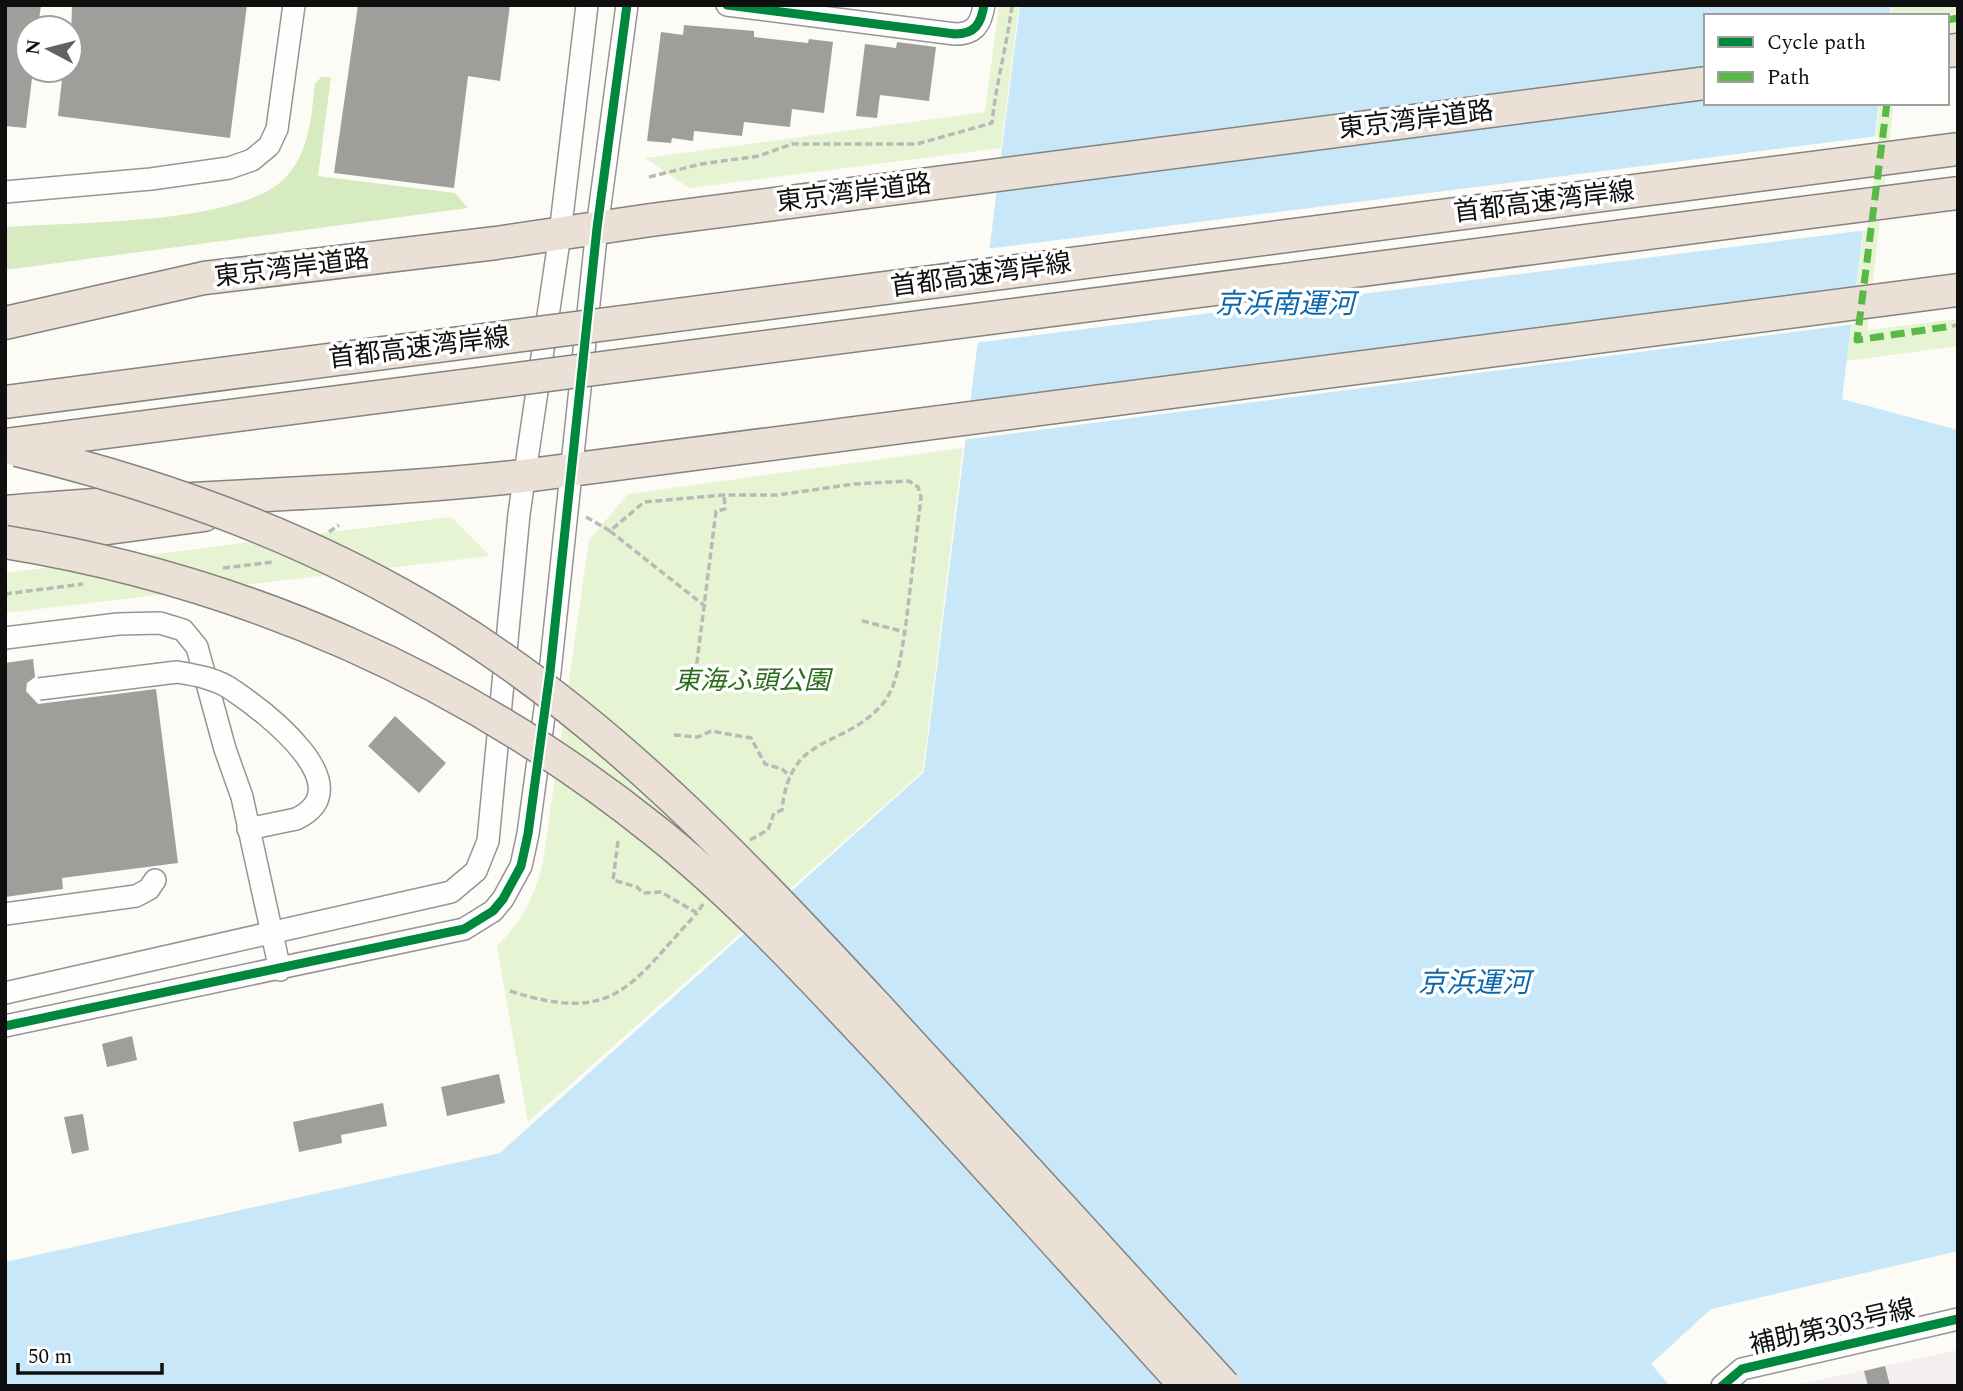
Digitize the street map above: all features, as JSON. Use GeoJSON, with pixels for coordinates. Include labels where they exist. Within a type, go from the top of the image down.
{"type":"FeatureCollection","features":[{"type":"Feature","properties":{"kind":"highway","name":"東京湾岸道路"},"geometry":{"type":"LineString","coordinates":[[5,323],[204,278],[560,234],[862,192],[1704,83]]}},
{"type":"Feature","properties":{"kind":"highway","name":"首都高速湾岸線"},"geometry":{"type":"LineString","coordinates":[[5,402],[1958,149]]}},
{"type":"Feature","properties":{"kind":"highway","name":"首都高速湾岸線"},"geometry":{"type":"LineString","coordinates":[[5,446],[1958,193]]}},
{"type":"Feature","properties":{"kind":"highway"},"geometry":{"type":"LineString","coordinates":[[5,542],[371,490],[571,470],[1958,290]]}},
{"type":"Feature","properties":{"kind":"highway"},"geometry":{"type":"LineString","coordinates":[[5,307],[110,300]]}},
{"type":"Feature","properties":{"kind":"highway"},"geometry":{"type":"LineString","coordinates":[[5,446],[125,478],[204,504],[300,543],[444,620],[566,705],[682,804],[770,892],[1224,1386]]}},
{"type":"Feature","properties":{"kind":"highway"},"geometry":{"type":"LineString","coordinates":[[5,512],[133,500],[371,490]]}},
{"type":"Feature","properties":{"kind":"highway"},"geometry":{"type":"LineString","coordinates":[[5,542],[140,568],[271,610],[392,663],[455,697],[587,781],[654,830],[749,915],[863,1032],[1186,1386]]}},
{"type":"Feature","properties":{"kind":"street"},"geometry":{"type":"LineString","coordinates":[[5,192],[151,179],[229,167],[252,160],[269,146],[277,129],[294,5]]}},
{"type":"Feature","properties":{"kind":"street"},"geometry":{"type":"LineString","coordinates":[[5,993],[451,892],[466,882],[483,858],[488,841],[523,476],[560,234],[587,5]]}},
{"type":"Feature","properties":{"kind":"street"},"geometry":{"type":"LineString","coordinates":[[5,1026],[464,929],[493,911],[513,882],[521,866],[528,834],[550,672],[597,228],[627,5]]}},
{"type":"Feature","properties":{"kind":"street"},"geometry":{"type":"LineString","coordinates":[[727,5],[814,11],[965,34],[982,21],[984,5]]}},
{"type":"Feature","properties":{"kind":"street"},"geometry":{"type":"LineString","coordinates":[[5,638],[118,624],[160,623],[183,630],[197,647],[225,750],[242,797],[280,970]]}},
{"type":"Feature","properties":{"kind":"street"},"geometry":{"type":"LineString","coordinates":[[39,689],[177,672],[197,675],[233,690],[299,746],[315,766],[319,787],[317,803],[308,814],[248,829]]}},
{"type":"Feature","properties":{"kind":"street"},"geometry":{"type":"LineString","coordinates":[[5,914],[136,896],[149,889],[155,880]]}},
{"type":"Feature","properties":{"kind":"street","name":"補助第303号線"},"geometry":{"type":"LineString","coordinates":[[1722,1386],[1742,1369],[1958,1319]]}},
{"type":"Feature","properties":{"kind":"path"},"geometry":{"type":"LineString","coordinates":[[649,177],[701,164],[759,156],[792,144],[917,144],[955,132],[987,126],[992,123],[997,81],[1005,60],[1012,5]]}},
{"type":"Feature","properties":{"kind":"path"},"geometry":{"type":"LineString","coordinates":[[610,531],[644,502],[724,495],[777,495],[854,484],[909,481],[918,487],[921,497],[905,632],[892,689],[879,708],[800,757],[783,795],[782,810],[774,813],[768,830],[748,842]]}},
{"type":"Feature","properties":{"kind":"path"},"geometry":{"type":"LineString","coordinates":[[682,674],[696,670],[716,511],[724,509],[724,495]]}},
{"type":"Feature","properties":{"kind":"path"},"geometry":{"type":"LineString","coordinates":[[586,517],[610,531],[706,607]]}},
{"type":"Feature","properties":{"kind":"path"},"geometry":{"type":"LineString","coordinates":[[859,620],[905,632]]}},
{"type":"Feature","properties":{"kind":"path"},"geometry":{"type":"LineString","coordinates":[[674,735],[698,737],[711,731],[751,738],[765,764],[782,769],[791,777]]}},
{"type":"Feature","properties":{"kind":"path"},"geometry":{"type":"LineString","coordinates":[[618,841],[614,880],[637,887],[643,893],[660,892],[697,914]]}},
{"type":"Feature","properties":{"kind":"path"},"geometry":{"type":"LineString","coordinates":[[510,991],[540,1001],[578,1006],[608,999],[634,980],[697,914],[704,902]]}},
{"type":"Feature","properties":{"kind":"shaded area"},"geometry":{"type":"Polygon","coordinates":[[[1958,1350],[1958,1386],[1790,1386],[1958,1350]]]}},
{"type":"Feature","properties":{"kind":"green space"},"geometry":{"type":"Polygon","coordinates":[[[999,5],[1019,5],[1001,148],[689,188],[645,158],[985,112],[999,5]]]}},
{"type":"Feature","properties":{"kind":"green space"},"geometry":{"type":"Polygon","coordinates":[[[1892,5],[1958,5],[1958,31],[1949,32],[1949,14],[1891,14],[1892,5]]]}},
{"type":"Feature","properties":{"kind":"green space"},"geometry":{"type":"Polygon","coordinates":[[[321,77],[331,77],[318,176],[455,193],[468,208],[5,270],[5,227],[111,222],[194,213],[232,205],[263,193],[285,178],[300,157],[308,134],[315,84],[321,77]]]}},
{"type":"Feature","properties":{"kind":"green space"},"geometry":{"type":"Polygon","coordinates":[[[1880,105],[1894,105],[1867,330],[1958,319],[1958,346],[1847,361],[1880,105]]]}},
{"type":"Feature","properties":{"kind":"green space","name":"東海ふ頭公園"},"geometry":{"type":"Polygon","coordinates":[[[963,448],[923,771],[528,1122],[497,946],[526,908],[543,862],[589,540],[628,494],[963,448]]]}},
{"type":"Feature","properties":{"kind":"green space"},"geometry":{"type":"Polygon","coordinates":[[[451,517],[490,556],[5,613],[5,573],[451,517]]]}},
{"type":"Feature","properties":{"kind":"water","name":"京浜運河"},"geometry":{"type":"Polygon","coordinates":[[[1020,5],[1891,5],[1890,14],[1704,14],[1704,105],[1879,105],[1842,399],[1958,430],[1958,1251],[1711,1309],[1651,1364],[1670,1386],[5,1386],[5,1262],[500,1153],[924,772],[1020,5]]]}},
{"type":"Feature","properties":{"kind":"pier"},"geometry":{"type":"Polygon","coordinates":[[[1879,136],[1867,230],[974,343],[986,249],[1879,136]]]}},
{"type":"Feature","properties":{"kind":"pier"},"geometry":{"type":"Polygon","coordinates":[[[1859,293],[1855,324],[962,440],[966,408],[1859,293]]]}},
{"type":"Feature","properties":{"kind":"building"},"geometry":{"type":"Polygon","coordinates":[[[5,5],[41,5],[40,14],[14,14],[14,84],[31,84],[26,128],[5,126],[5,5]]]}},
{"type":"Feature","properties":{"kind":"building"},"geometry":{"type":"Polygon","coordinates":[[[72,5],[247,5],[230,138],[58,116],[61,84],[84,84],[84,14],[72,14],[72,5]]]}},
{"type":"Feature","properties":{"kind":"building"},"geometry":{"type":"Polygon","coordinates":[[[358,5],[510,5],[500,81],[468,76],[454,188],[334,173],[358,5]]]}},
{"type":"Feature","properties":{"kind":"building"},"geometry":{"type":"Polygon","coordinates":[[[684,25],[754,31],[754,37],[808,43],[809,39],[833,42],[824,113],[792,109],[790,127],[744,122],[742,136],[694,131],[693,141],[672,138],[671,143],[647,141],[661,32],[683,35],[684,25]]]}},
{"type":"Feature","properties":{"kind":"building"},"geometry":{"type":"Polygon","coordinates":[[[897,42],[936,47],[929,101],[880,95],[877,118],[856,116],[865,44],[896,48],[897,42]]]}},
{"type":"Feature","properties":{"kind":"building"},"geometry":{"type":"Polygon","coordinates":[[[33,659],[35,677],[27,683],[26,691],[38,704],[156,689],[178,863],[62,878],[63,889],[5,897],[5,663],[33,659]]]}},
{"type":"Feature","properties":{"kind":"building"},"geometry":{"type":"Polygon","coordinates":[[[395,716],[446,763],[419,793],[368,746],[395,716]]]}},
{"type":"Feature","properties":{"kind":"building"},"geometry":{"type":"Polygon","coordinates":[[[132,1036],[137,1060],[107,1067],[102,1044],[132,1036]]]}},
{"type":"Feature","properties":{"kind":"building"},"geometry":{"type":"Polygon","coordinates":[[[499,1074],[505,1103],[447,1116],[441,1087],[499,1074]]]}},
{"type":"Feature","properties":{"kind":"building"},"geometry":{"type":"Polygon","coordinates":[[[383,1103],[387,1126],[341,1135],[342,1143],[299,1152],[293,1122],[383,1103]]]}},
{"type":"Feature","properties":{"kind":"building"},"geometry":{"type":"Polygon","coordinates":[[[83,1114],[89,1150],[72,1154],[64,1117],[83,1114]]]}},
{"type":"Feature","properties":{"kind":"building"},"geometry":{"type":"Polygon","coordinates":[[[1885,1366],[1890,1386],[1868,1386],[1864,1371],[1885,1366]]]}},
{"type":"Feature","properties":{"kind":"marked path"},"geometry":{"type":"LineString","coordinates":[[1949,20],[1958,18]]}},
{"type":"Feature","properties":{"kind":"marked path"},"geometry":{"type":"LineString","coordinates":[[1887,105],[1857,340],[1952,326]]}},
{"type":"Feature","properties":{"kind":"cycle path"},"geometry":{"type":"LineString","coordinates":[[5,1026],[464,929],[493,911],[503,899],[521,866],[528,834],[550,672],[597,228],[627,5]]}},
{"type":"Feature","properties":{"kind":"cycle path"},"geometry":{"type":"LineString","coordinates":[[727,5],[955,34],[962,34],[976,27],[984,5]]}},
{"type":"Feature","properties":{"kind":"cycle path"},"geometry":{"type":"LineString","coordinates":[[1722,1386],[1742,1369],[1958,1319]]}},
{"type":"Feature","properties":{"kind":"water label","name":"京浜南運河"},"geometry":{"type":"Point","coordinates":[1285,304]}}]}
